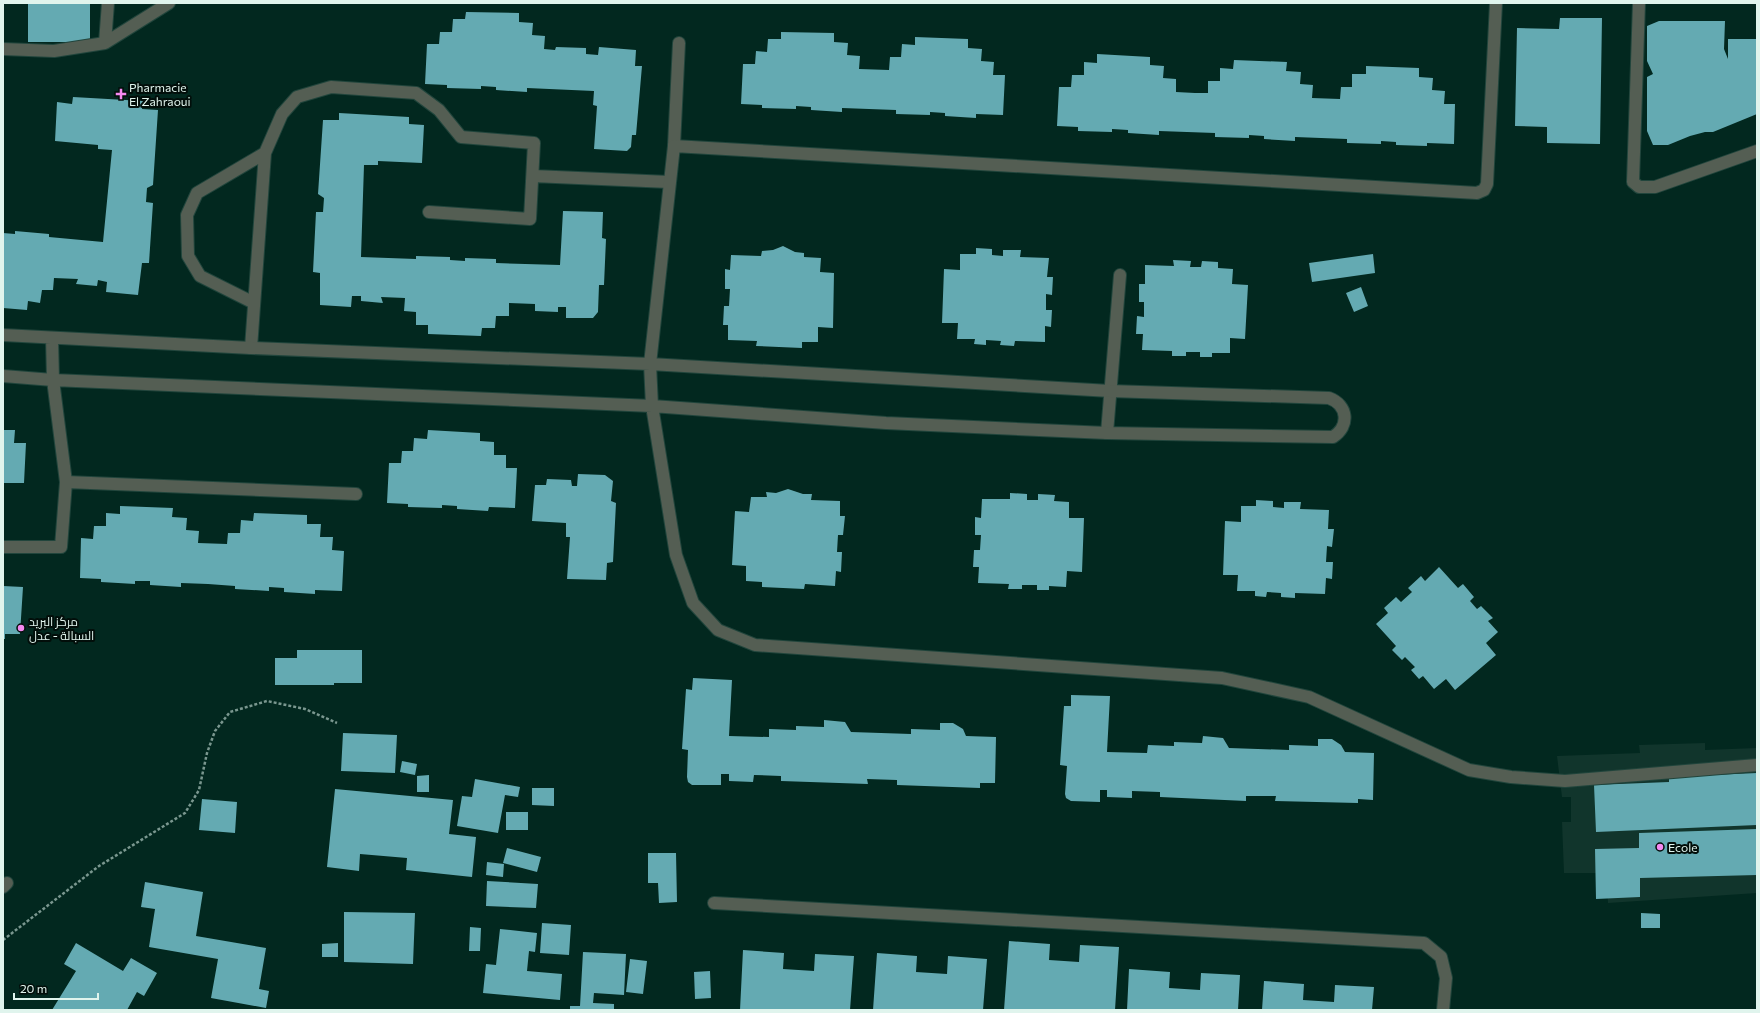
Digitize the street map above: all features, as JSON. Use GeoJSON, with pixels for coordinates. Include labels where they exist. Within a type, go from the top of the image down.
{"type":"FeatureCollection","features":[{"type":"Feature","properties":{"kind":"street"},"geometry":{"type":"LineString","coordinates":[[105,43],[108,3]]}},
{"type":"Feature","properties":{"kind":"street"},"geometry":{"type":"LineString","coordinates":[[3,49],[54,51],[105,43],[169,3]]}},
{"type":"Feature","properties":{"kind":"street"},"geometry":{"type":"LineString","coordinates":[[674,146],[1477,193],[1484,190],[1487,184],[1496,3]]}},
{"type":"Feature","properties":{"kind":"street"},"geometry":{"type":"LineString","coordinates":[[1639,3],[1632,182],[1639,187],[1654,187],[1757,151]]}},
{"type":"Feature","properties":{"kind":"street"},"geometry":{"type":"LineString","coordinates":[[679,43],[674,146],[650,364],[652,406],[676,555],[693,603],[718,630],[755,645],[1222,678],[1309,697],[1469,770],[1511,776],[1565,781],[1757,765]]}},
{"type":"Feature","properties":{"kind":"street"},"geometry":{"type":"LineString","coordinates":[[251,348],[265,153],[282,114],[297,97],[331,87],[416,93],[440,110],[461,137],[534,143],[530,219],[429,212]]}},
{"type":"Feature","properties":{"kind":"street"},"geometry":{"type":"LineString","coordinates":[[254,304],[200,276],[188,256],[187,216],[197,193],[265,153]]}},
{"type":"Feature","properties":{"kind":"street"},"geometry":{"type":"LineString","coordinates":[[533,176],[669,182]]}},
{"type":"Feature","properties":{"kind":"street"},"geometry":{"type":"LineString","coordinates":[[1107,433],[1120,275]]}},
{"type":"Feature","properties":{"kind":"street"},"geometry":{"type":"LineString","coordinates":[[3,335],[251,348],[650,364],[1110,391],[1329,398],[1336,400],[1341,406],[1344,412],[1345,420],[1339,433],[1333,437],[1107,433],[886,423],[652,406],[53,380],[3,376]]}},
{"type":"Feature","properties":{"kind":"street"},"geometry":{"type":"LineString","coordinates":[[3,547],[61,547],[66,482],[53,380],[52,338]]}},
{"type":"Feature","properties":{"kind":"street"},"geometry":{"type":"LineString","coordinates":[[66,482],[356,494]]}},
{"type":"Feature","properties":{"kind":"street"},"geometry":{"type":"LineString","coordinates":[[714,903],[1424,943],[1441,957],[1446,978],[1443,1010]]}},
{"type":"Feature","properties":{"kind":"path"},"geometry":{"type":"LineString","coordinates":[[3,940],[99,866],[185,813],[199,790],[207,753],[215,731],[230,712],[267,702],[305,709],[337,723]]}},
{"type":"Feature","properties":{"kind":"shaded area","name":"Ecole"},"geometry":{"type":"Polygon","coordinates":[[[1705,743],[1705,750],[1757,748],[1757,893],[1608,903],[1606,873],[1564,873],[1562,822],[1571,822],[1571,797],[1562,797],[1557,756],[1640,753],[1639,745],[1705,743]]]}},
{"type":"Feature","properties":{"kind":"building"},"geometry":{"type":"Polygon","coordinates":[[[28,3],[90,3],[90,42],[28,42],[28,3]]]}},
{"type":"Feature","properties":{"kind":"building"},"geometry":{"type":"Polygon","coordinates":[[[466,12],[519,13],[519,22],[533,23],[532,35],[545,36],[544,49],[555,50],[556,47],[586,48],[586,54],[598,55],[599,47],[636,50],[635,66],[642,66],[636,135],[632,135],[631,147],[627,151],[594,149],[597,106],[593,105],[594,91],[527,88],[527,92],[496,90],[496,87],[481,86],[481,89],[447,88],[447,85],[425,84],[427,44],[439,44],[440,32],[452,32],[453,19],[465,19],[466,12]]]}},
{"type":"Feature","properties":{"kind":"building"},"geometry":{"type":"Polygon","coordinates":[[[1560,18],[1602,18],[1600,144],[1547,143],[1547,127],[1515,126],[1517,28],[1559,29],[1560,18]]]}},
{"type":"Feature","properties":{"kind":"building"},"geometry":{"type":"Polygon","coordinates":[[[1659,21],[1725,21],[1724,49],[1728,59],[1728,39],[1757,39],[1757,114],[1713,132],[1705,132],[1690,136],[1668,145],[1653,145],[1647,131],[1647,77],[1653,74],[1647,61],[1647,26],[1659,21]]]}},
{"type":"Feature","properties":{"kind":"building"},"geometry":{"type":"Polygon","coordinates":[[[781,32],[834,33],[834,42],[848,43],[847,55],[860,56],[859,69],[889,70],[890,57],[901,57],[902,44],[915,45],[915,37],[968,39],[968,48],[982,49],[981,61],[994,62],[993,75],[1005,75],[1003,115],[976,114],[976,118],[945,116],[945,113],[930,112],[930,115],[896,114],[896,110],[842,108],[842,112],[811,110],[811,107],[796,106],[796,109],[762,108],[762,105],[741,104],[743,64],[755,64],[756,51],[767,52],[768,39],[781,39],[781,32]]]}},
{"type":"Feature","properties":{"kind":"building"},"geometry":{"type":"Polygon","coordinates":[[[1097,54],[1150,57],[1150,65],[1164,66],[1163,78],[1176,79],[1176,92],[1195,93],[1208,93],[1208,81],[1220,81],[1220,68],[1233,69],[1234,60],[1287,62],[1286,71],[1301,72],[1300,84],[1313,85],[1312,98],[1340,99],[1341,87],[1352,87],[1352,74],[1366,74],[1366,66],[1419,68],[1419,77],[1433,78],[1432,90],[1445,91],[1444,104],[1455,104],[1454,144],[1427,143],[1427,146],[1396,145],[1396,142],[1381,141],[1381,144],[1347,143],[1347,139],[1295,137],[1295,141],[1264,139],[1264,136],[1249,135],[1249,138],[1215,137],[1215,133],[1159,131],[1159,135],[1128,133],[1128,130],[1112,129],[1112,132],[1078,131],[1078,127],[1057,126],[1059,87],[1071,87],[1072,75],[1084,75],[1084,62],[1097,63],[1097,54]]]}},
{"type":"Feature","properties":{"kind":"building"},"geometry":{"type":"Polygon","coordinates":[[[73,97],[143,101],[142,109],[158,110],[153,185],[147,188],[146,202],[153,203],[149,263],[142,263],[138,295],[106,292],[107,282],[98,280],[97,286],[76,284],[78,279],[54,278],[53,290],[42,290],[40,303],[28,301],[27,310],[3,308],[3,233],[15,234],[15,231],[49,234],[49,237],[103,242],[112,150],[98,149],[98,145],[55,141],[57,102],[72,104],[73,97]]]}},
{"type":"Feature","properties":{"kind":"building"},"geometry":{"type":"Polygon","coordinates":[[[339,113],[409,117],[409,124],[424,125],[422,163],[378,161],[378,165],[364,165],[361,257],[416,259],[416,256],[450,257],[450,260],[465,261],[465,258],[496,259],[496,263],[560,265],[563,211],[603,212],[602,238],[606,239],[604,285],[599,285],[598,312],[593,318],[566,318],[566,307],[558,307],[558,312],[535,311],[535,304],[509,303],[509,316],[496,316],[495,328],[482,328],[481,336],[428,334],[428,325],[416,325],[416,312],[404,311],[405,298],[381,297],[383,303],[361,301],[361,296],[352,296],[351,307],[320,305],[320,273],[313,272],[316,212],[323,212],[324,198],[318,194],[323,120],[339,120],[339,113]]]}},
{"type":"Feature","properties":{"kind":"building"},"geometry":{"type":"Polygon","coordinates":[[[783,246],[795,252],[804,253],[804,257],[821,258],[820,272],[834,273],[833,328],[818,327],[818,342],[802,342],[802,348],[756,346],[757,341],[728,340],[728,325],[723,325],[724,306],[729,306],[730,289],[725,289],[725,269],[730,270],[731,255],[761,256],[762,251],[773,250],[783,246]]]}},
{"type":"Feature","properties":{"kind":"building"},"geometry":{"type":"Polygon","coordinates":[[[976,248],[992,249],[992,255],[1003,256],[1003,250],[1021,250],[1020,257],[1049,258],[1047,277],[1053,277],[1052,295],[1046,294],[1046,310],[1052,310],[1051,327],[1045,326],[1045,342],[1015,341],[1014,346],[1000,345],[1001,341],[986,340],[986,345],[974,344],[975,339],[957,339],[958,323],[942,323],[944,269],[960,270],[960,254],[976,254],[976,248]]]}},
{"type":"Feature","properties":{"kind":"building"},"geometry":{"type":"Polygon","coordinates":[[[1373,254],[1375,273],[1312,282],[1309,263],[1373,254]]]}},
{"type":"Feature","properties":{"kind":"building"},"geometry":{"type":"Polygon","coordinates":[[[1173,260],[1191,261],[1190,267],[1201,267],[1202,261],[1218,262],[1218,268],[1233,269],[1232,284],[1248,285],[1245,339],[1230,338],[1230,353],[1212,353],[1212,357],[1200,357],[1200,352],[1186,352],[1186,356],[1172,356],[1172,351],[1142,350],[1143,334],[1136,334],[1137,316],[1144,317],[1144,302],[1139,302],[1139,284],[1145,284],[1145,265],[1174,266],[1173,260]]]}},
{"type":"Feature","properties":{"kind":"building"},"geometry":{"type":"Polygon","coordinates":[[[1361,287],[1368,306],[1354,312],[1346,293],[1361,287]]]}},
{"type":"Feature","properties":{"kind":"building"},"geometry":{"type":"Polygon","coordinates":[[[3,430],[15,430],[14,443],[26,443],[24,483],[3,483],[3,430]]]}},
{"type":"Feature","properties":{"kind":"building"},"geometry":{"type":"Polygon","coordinates":[[[428,430],[480,433],[480,441],[494,442],[494,455],[506,455],[506,468],[517,468],[515,508],[489,507],[488,511],[457,509],[457,506],[442,505],[442,508],[408,507],[408,504],[387,503],[389,463],[401,463],[402,451],[413,451],[414,438],[427,439],[428,430]]]}},
{"type":"Feature","properties":{"kind":"building"},"geometry":{"type":"Polygon","coordinates":[[[578,474],[605,475],[613,481],[611,501],[616,503],[613,562],[607,563],[606,580],[567,579],[570,537],[566,537],[566,523],[532,521],[535,485],[546,485],[547,479],[571,480],[572,486],[577,486],[578,474]]]}},
{"type":"Feature","properties":{"kind":"building"},"geometry":{"type":"Polygon","coordinates":[[[788,489],[803,494],[812,494],[811,500],[840,501],[840,516],[845,516],[843,535],[838,535],[837,552],[842,552],[841,572],[836,571],[835,586],[805,584],[804,589],[762,587],[762,582],[746,581],[746,566],[732,565],[735,511],[749,512],[751,497],[767,497],[766,492],[776,493],[788,489]]]}},
{"type":"Feature","properties":{"kind":"building"},"geometry":{"type":"Polygon","coordinates":[[[1010,493],[1027,494],[1027,500],[1038,500],[1038,494],[1055,495],[1054,501],[1069,502],[1069,518],[1084,518],[1082,572],[1067,571],[1066,587],[1049,586],[1049,590],[1037,590],[1037,585],[1022,585],[1022,589],[1008,589],[1009,584],[978,583],[979,567],[973,567],[974,550],[980,550],[981,535],[975,535],[975,517],[981,518],[982,499],[1010,499],[1010,493]]]}},
{"type":"Feature","properties":{"kind":"building"},"geometry":{"type":"Polygon","coordinates":[[[1256,500],[1273,501],[1273,507],[1284,508],[1284,502],[1301,502],[1300,509],[1329,510],[1328,529],[1334,529],[1332,547],[1327,546],[1326,562],[1333,562],[1332,579],[1326,578],[1325,594],[1295,593],[1295,598],[1281,597],[1281,593],[1267,592],[1266,597],[1255,596],[1255,591],[1237,591],[1238,575],[1223,575],[1225,521],[1241,522],[1241,506],[1256,506],[1256,500]]]}},
{"type":"Feature","properties":{"kind":"building"},"geometry":{"type":"Polygon","coordinates":[[[120,506],[173,508],[172,517],[187,518],[186,530],[199,531],[198,543],[227,544],[228,533],[240,533],[241,520],[253,521],[254,513],[307,515],[307,524],[321,524],[320,537],[333,537],[332,550],[344,551],[342,591],[315,590],[315,594],[284,592],[284,588],[269,587],[269,591],[235,589],[235,586],[181,583],[181,587],[150,585],[150,581],[135,581],[135,584],[101,582],[101,579],[80,578],[81,538],[93,539],[94,526],[106,526],[106,513],[120,514],[120,506]]]}},
{"type":"Feature","properties":{"kind":"building"},"geometry":{"type":"Polygon","coordinates":[[[1439,567],[1458,588],[1463,584],[1474,597],[1470,601],[1477,609],[1481,606],[1493,618],[1488,621],[1498,632],[1486,643],[1496,655],[1455,690],[1446,679],[1434,689],[1423,676],[1419,679],[1411,670],[1415,667],[1405,657],[1402,660],[1392,650],[1396,646],[1376,624],[1388,613],[1384,608],[1396,597],[1401,602],[1412,592],[1408,588],[1421,576],[1425,581],[1439,567]]]}},
{"type":"Feature","properties":{"kind":"building"},"geometry":{"type":"Polygon","coordinates":[[[3,586],[23,587],[20,634],[5,634],[5,639],[3,639],[3,586]]]}},
{"type":"Feature","properties":{"kind":"building"},"geometry":{"type":"Polygon","coordinates":[[[297,650],[362,650],[362,683],[334,683],[334,685],[275,685],[275,658],[297,658],[297,650]]]}},
{"type":"Feature","properties":{"kind":"building"},"geometry":{"type":"Polygon","coordinates":[[[693,678],[732,680],[729,736],[769,737],[769,729],[796,730],[796,726],[824,727],[824,720],[845,722],[851,732],[911,734],[911,729],[940,730],[940,723],[953,723],[963,729],[966,736],[996,737],[995,783],[980,783],[980,788],[897,785],[897,780],[867,779],[868,784],[781,781],[781,776],[754,775],[753,782],[729,781],[729,774],[721,774],[721,785],[692,785],[688,782],[687,777],[688,750],[682,749],[686,689],[692,690],[693,678]]]}},
{"type":"Feature","properties":{"kind":"building"},"geometry":{"type":"Polygon","coordinates":[[[1071,695],[1110,696],[1107,752],[1147,753],[1148,745],[1174,746],[1174,742],[1202,743],[1203,736],[1223,738],[1229,748],[1289,750],[1289,745],[1318,746],[1318,739],[1332,739],[1341,745],[1345,752],[1374,753],[1373,800],[1358,799],[1358,803],[1275,801],[1276,796],[1246,796],[1246,801],[1160,797],[1160,792],[1132,791],[1132,798],[1107,797],[1107,790],[1100,790],[1100,802],[1071,801],[1066,798],[1065,794],[1067,766],[1060,765],[1064,706],[1071,706],[1071,695]]]}},
{"type":"Feature","properties":{"kind":"building"},"geometry":{"type":"Polygon","coordinates":[[[343,733],[397,735],[395,773],[341,771],[343,733]]]}},
{"type":"Feature","properties":{"kind":"building"},"geometry":{"type":"Polygon","coordinates":[[[402,761],[417,764],[415,775],[400,772],[402,761]]]}},
{"type":"Feature","properties":{"kind":"building"},"geometry":{"type":"Polygon","coordinates":[[[1757,773],[1757,825],[1596,832],[1594,785],[1669,782],[1669,777],[1757,773]]]}},
{"type":"Feature","properties":{"kind":"building"},"geometry":{"type":"Polygon","coordinates":[[[429,775],[429,792],[417,792],[417,776],[429,775]]]}},
{"type":"Feature","properties":{"kind":"building"},"geometry":{"type":"Polygon","coordinates":[[[475,779],[520,787],[518,797],[505,795],[498,833],[457,826],[462,796],[472,797],[475,779]]]}},
{"type":"Feature","properties":{"kind":"building"},"geometry":{"type":"Polygon","coordinates":[[[532,788],[554,788],[554,806],[532,805],[532,788]]]}},
{"type":"Feature","properties":{"kind":"building"},"geometry":{"type":"Polygon","coordinates":[[[335,789],[453,800],[449,834],[476,837],[472,877],[406,870],[407,858],[360,854],[359,871],[327,867],[335,789]]]}},
{"type":"Feature","properties":{"kind":"building"},"geometry":{"type":"Polygon","coordinates":[[[202,799],[237,802],[235,833],[199,830],[202,799]]]}},
{"type":"Feature","properties":{"kind":"building"},"geometry":{"type":"Polygon","coordinates":[[[506,812],[528,812],[528,830],[506,830],[506,812]]]}},
{"type":"Feature","properties":{"kind":"building"},"geometry":{"type":"Polygon","coordinates":[[[1757,829],[1757,875],[1640,878],[1640,897],[1596,899],[1595,849],[1639,848],[1639,833],[1757,829]]]}},
{"type":"Feature","properties":{"kind":"building"},"geometry":{"type":"Polygon","coordinates":[[[507,848],[541,857],[537,872],[503,863],[507,848]]]}},
{"type":"Feature","properties":{"kind":"building"},"geometry":{"type":"Polygon","coordinates":[[[648,853],[676,853],[677,902],[659,903],[658,883],[648,883],[648,853]]]}},
{"type":"Feature","properties":{"kind":"building"},"geometry":{"type":"Polygon","coordinates":[[[487,862],[504,864],[503,877],[486,875],[487,862]]]}},
{"type":"Feature","properties":{"kind":"building"},"geometry":{"type":"Polygon","coordinates":[[[487,881],[538,884],[536,908],[486,906],[487,881]]]}},
{"type":"Feature","properties":{"kind":"building"},"geometry":{"type":"Polygon","coordinates":[[[145,882],[203,892],[196,936],[266,948],[259,989],[269,991],[266,1008],[211,998],[218,959],[149,947],[155,909],[141,907],[145,882]]]}},
{"type":"Feature","properties":{"kind":"building"},"geometry":{"type":"Polygon","coordinates":[[[344,912],[415,913],[413,964],[344,962],[344,912]]]}},
{"type":"Feature","properties":{"kind":"building"},"geometry":{"type":"Polygon","coordinates":[[[1641,913],[1660,914],[1660,928],[1641,928],[1641,913]]]}},
{"type":"Feature","properties":{"kind":"building"},"geometry":{"type":"Polygon","coordinates":[[[542,923],[571,925],[569,955],[540,953],[542,923]]]}},
{"type":"Feature","properties":{"kind":"building"},"geometry":{"type":"Polygon","coordinates":[[[470,927],[481,928],[480,951],[469,951],[470,927]]]}},
{"type":"Feature","properties":{"kind":"building"},"geometry":{"type":"Polygon","coordinates":[[[500,929],[537,933],[535,952],[529,951],[527,971],[562,974],[560,1000],[483,993],[486,964],[496,965],[500,929]]]}},
{"type":"Feature","properties":{"kind":"building"},"geometry":{"type":"Polygon","coordinates":[[[1009,941],[1050,944],[1049,960],[1079,962],[1080,945],[1119,947],[1115,1010],[1004,1010],[1009,941]]]}},
{"type":"Feature","properties":{"kind":"building"},"geometry":{"type":"Polygon","coordinates":[[[76,943],[123,971],[131,958],[157,973],[144,996],[137,992],[127,1010],[52,1010],[76,971],[64,964],[76,943]]]}},
{"type":"Feature","properties":{"kind":"building"},"geometry":{"type":"Polygon","coordinates":[[[338,943],[338,957],[322,957],[322,944],[338,943]]]}},
{"type":"Feature","properties":{"kind":"building"},"geometry":{"type":"Polygon","coordinates":[[[743,950],[784,953],[783,969],[814,971],[815,954],[854,956],[850,1010],[740,1010],[743,950]]]}},
{"type":"Feature","properties":{"kind":"building"},"geometry":{"type":"Polygon","coordinates":[[[583,952],[626,954],[624,995],[594,993],[593,1003],[614,1004],[614,1010],[570,1010],[570,1006],[580,1006],[583,952]]]}},
{"type":"Feature","properties":{"kind":"building"},"geometry":{"type":"Polygon","coordinates":[[[877,953],[917,956],[916,972],[947,974],[948,956],[987,959],[983,1010],[873,1010],[877,953]]]}},
{"type":"Feature","properties":{"kind":"building"},"geometry":{"type":"Polygon","coordinates":[[[630,959],[647,961],[643,994],[626,992],[630,959]]]}},
{"type":"Feature","properties":{"kind":"building"},"geometry":{"type":"Polygon","coordinates":[[[1129,969],[1170,972],[1169,988],[1200,990],[1201,973],[1240,975],[1238,1010],[1127,1010],[1129,969]]]}},
{"type":"Feature","properties":{"kind":"building"},"geometry":{"type":"Polygon","coordinates":[[[710,971],[711,998],[695,999],[694,972],[710,971]]]}},
{"type":"Feature","properties":{"kind":"building"},"geometry":{"type":"Polygon","coordinates":[[[1264,981],[1304,984],[1303,1000],[1334,1002],[1335,985],[1374,987],[1372,1010],[1262,1010],[1264,981]]]}},
{"type":"Feature","properties":{"kind":"place","name":"Pharmacie El Zahraoui"},"geometry":{"type":"Point","coordinates":[121,94]}},
{"type":"Feature","properties":{"kind":"place","name":"مركز البريد السبالة - عدل"},"geometry":{"type":"Point","coordinates":[21,628]}},
{"type":"Feature","properties":{"kind":"place","name":"Ecole"},"geometry":{"type":"Point","coordinates":[1660,847]}}]}
